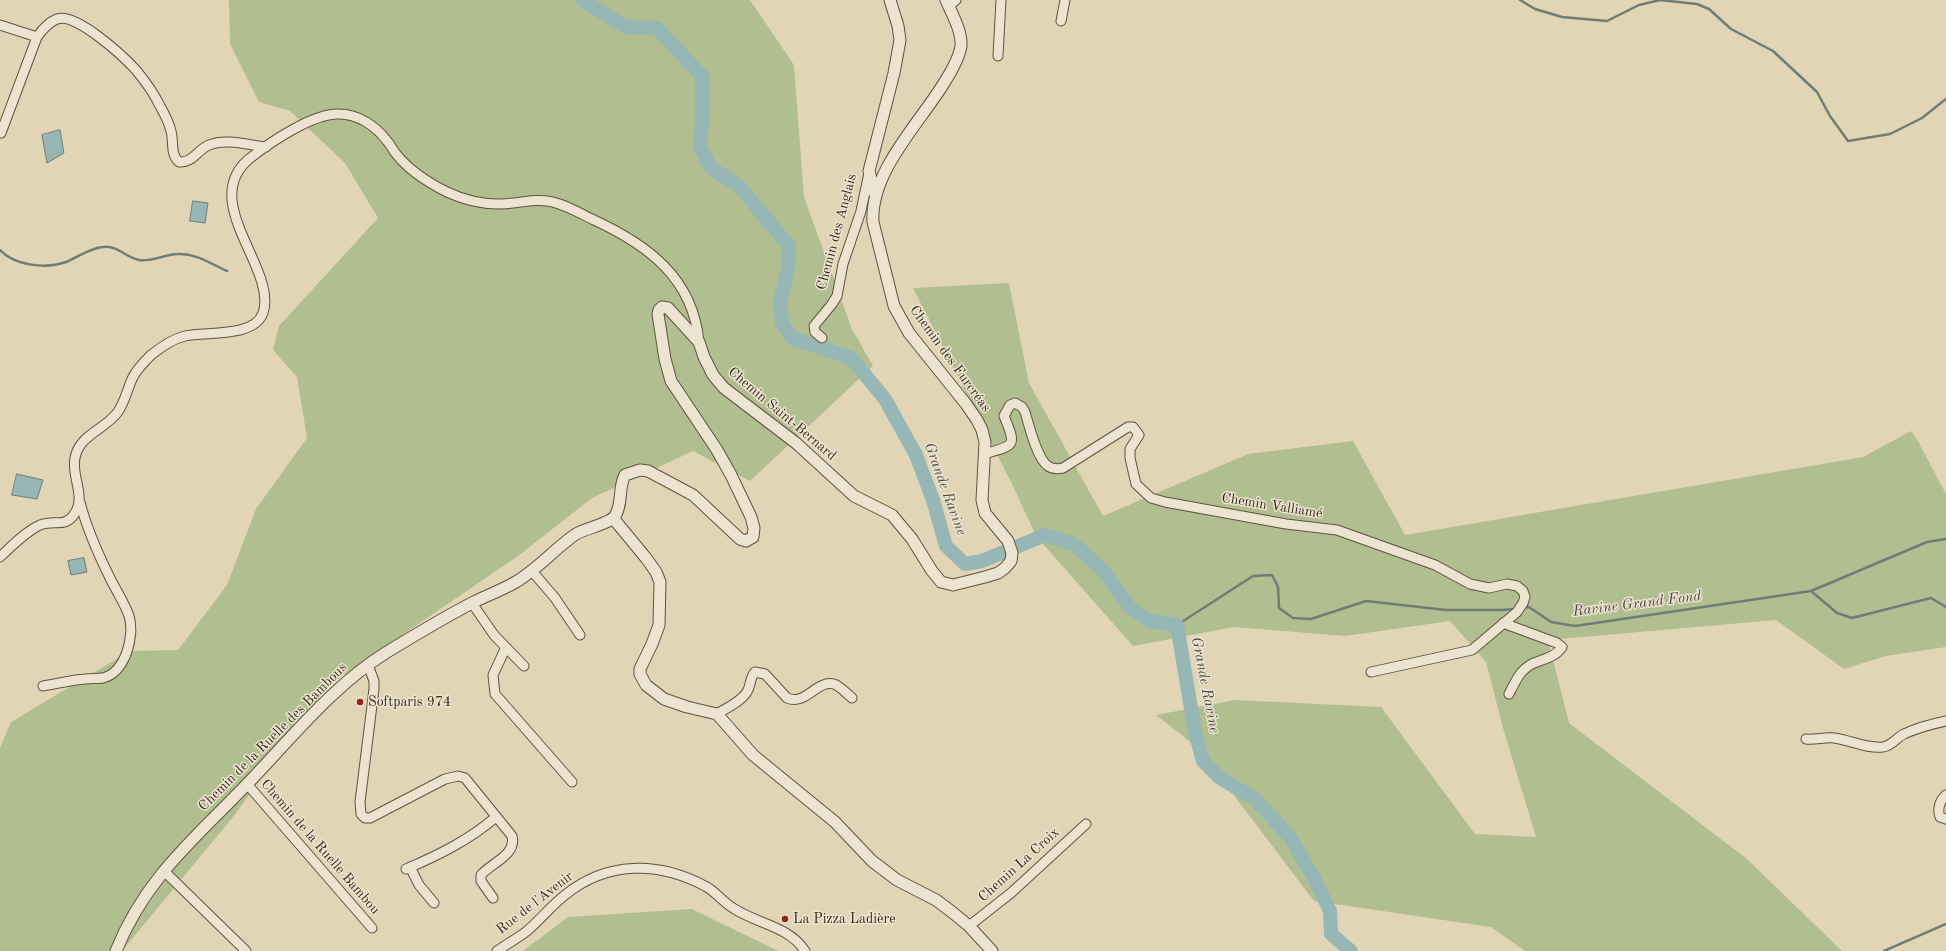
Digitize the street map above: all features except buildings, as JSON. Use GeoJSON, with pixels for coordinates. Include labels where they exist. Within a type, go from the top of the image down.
{"type":"FeatureCollection","features":[{"type":"Feature","properties":{"kind":"street","name":"Chemin des Anglais"},"geometry":{"type":"LineString","coordinates":[[822,338],[815,332],[814,326],[832,304],[836,296],[843,264],[861,211],[869,171],[894,74],[900,40],[898,26],[890,0]]}},
{"type":"Feature","properties":{"kind":"street"},"geometry":{"type":"LineString","coordinates":[[998,56],[1001,0]]}},
{"type":"Feature","properties":{"kind":"street"},"geometry":{"type":"LineString","coordinates":[[1061,21],[1065,0]]}},
{"type":"Feature","properties":{"kind":"street","name":"Chemin des Furcréas"},"geometry":{"type":"LineString","coordinates":[[950,2],[960,36],[961,46],[958,57],[940,90],[887,169],[875,195],[872,209],[873,222],[894,306],[909,333],[977,420],[985,442],[982,500],[985,513],[1008,541]]}},
{"type":"Feature","properties":{"kind":"street"},"geometry":{"type":"LineString","coordinates":[[0,133],[37,37],[48,24],[57,18],[71,19],[87,27],[136,70],[160,106],[171,131],[173,152],[180,162],[190,161],[208,146],[217,143],[234,143],[266,147]]}},
{"type":"Feature","properties":{"kind":"street"},"geometry":{"type":"LineString","coordinates":[[0,25],[37,37]]}},
{"type":"Feature","properties":{"kind":"street","name":"Chemin Saint-Bernard"},"geometry":{"type":"LineString","coordinates":[[43,686],[84,679],[104,678],[113,672],[120,664],[129,643],[132,630],[129,615],[86,527],[74,469],[76,452],[90,434],[116,414],[133,378],[149,358],[169,342],[182,337],[206,333],[235,331],[248,327],[261,317],[265,298],[257,271],[237,222],[232,193],[234,181],[239,170],[246,162],[285,134],[322,117],[338,114],[364,120],[388,141],[396,155],[411,169],[438,187],[458,197],[473,202],[491,204],[530,200],[547,201],[563,205],[603,224],[655,257],[678,280],[688,296],[694,312],[699,342],[704,357],[713,375],[724,388],[796,443],[854,496],[892,515],[912,539],[932,571],[942,582],[953,585],[979,579],[1005,568],[1011,561],[1012,553],[1008,541]]}},
{"type":"Feature","properties":{"kind":"street"},"geometry":{"type":"LineString","coordinates":[[869,171],[876,177],[887,169]]}},
{"type":"Feature","properties":{"kind":"street","name":"Chemin des Anglais"},"geometry":{"type":"LineString","coordinates":[[869,171],[875,195]]}},
{"type":"Feature","properties":{"kind":"street"},"geometry":{"type":"LineString","coordinates":[[699,342],[668,308],[662,307],[659,310],[664,359],[671,381],[717,450],[731,475],[751,517],[754,528],[753,537],[746,541],[740,539],[693,495],[648,471],[640,470],[625,475],[621,482],[618,510],[614,518],[646,558],[656,572],[660,582],[659,625],[640,669],[642,679],[652,691],[664,699],[687,707],[717,714],[753,755],[830,818],[876,865],[897,880],[936,900],[970,926],[992,951]]}},
{"type":"Feature","properties":{"kind":"street","name":"Chemin Valliamé"},"geometry":{"type":"LineString","coordinates":[[984,454],[1006,447],[1011,443],[1013,436],[1004,416],[1010,405],[1015,403],[1019,404],[1025,412],[1042,458],[1048,466],[1056,469],[1063,468],[1128,427],[1133,428],[1139,435],[1130,449],[1131,466],[1136,484],[1150,498],[1286,524],[1337,530],[1435,565],[1470,584],[1489,588],[1507,584],[1517,586],[1523,591],[1525,597],[1517,612],[1472,650],[1371,672]]}},
{"type":"Feature","properties":{"kind":"street"},"geometry":{"type":"LineString","coordinates":[[0,557],[29,532],[40,526],[68,521],[77,510],[80,501]]}},
{"type":"Feature","properties":{"kind":"street","name":"Chemin de la Ruelle des Bambous"},"geometry":{"type":"LineString","coordinates":[[116,951],[126,927],[164,871],[186,844],[247,784],[333,694],[368,665],[472,603],[515,583],[532,571],[574,536],[614,518]]}},
{"type":"Feature","properties":{"kind":"street"},"geometry":{"type":"LineString","coordinates":[[532,571],[555,598],[580,635]]}},
{"type":"Feature","properties":{"kind":"street"},"geometry":{"type":"LineString","coordinates":[[472,603],[480,617],[524,666]]}},
{"type":"Feature","properties":{"kind":"street"},"geometry":{"type":"LineString","coordinates":[[1503,623],[1557,643],[1562,647],[1560,651],[1545,660],[1532,664],[1519,674],[1509,694]]}},
{"type":"Feature","properties":{"kind":"street"},"geometry":{"type":"LineString","coordinates":[[506,647],[493,675],[495,694],[572,782]]}},
{"type":"Feature","properties":{"kind":"street"},"geometry":{"type":"LineString","coordinates":[[368,665],[374,681],[360,802],[362,814],[365,818],[370,818],[446,779],[458,776],[469,782],[513,840],[509,852],[481,875],[481,882],[493,898]]}},
{"type":"Feature","properties":{"kind":"street"},"geometry":{"type":"LineString","coordinates":[[717,714],[745,694],[749,689],[751,676],[755,672],[764,674],[787,698],[792,700],[801,699],[821,686],[829,684],[836,685],[852,698]]}},
{"type":"Feature","properties":{"kind":"street"},"geometry":{"type":"LineString","coordinates":[[1806,739],[1822,737],[1852,741],[1874,747],[1884,747],[1903,734],[1946,721]]}},
{"type":"Feature","properties":{"kind":"street","name":"Chemin de la Ruelle Bambou"},"geometry":{"type":"LineString","coordinates":[[247,784],[372,928]]}},
{"type":"Feature","properties":{"kind":"street"},"geometry":{"type":"LineString","coordinates":[[1946,795],[1939,806],[1938,812],[1940,817],[1946,819]]}},
{"type":"Feature","properties":{"kind":"street"},"geometry":{"type":"LineString","coordinates":[[434,903],[408,868],[425,861],[465,840],[496,817]]}},
{"type":"Feature","properties":{"kind":"street","name":"Chemin La Croix"},"geometry":{"type":"LineString","coordinates":[[970,926],[1011,893],[1086,824]]}},
{"type":"Feature","properties":{"kind":"street","name":"Rue de l'Avenir"},"geometry":{"type":"LineString","coordinates":[[497,951],[527,931],[565,895],[585,882],[607,873],[632,868],[657,868],[706,886],[733,908],[750,918],[788,933],[805,951]]}},
{"type":"Feature","properties":{"kind":"street"},"geometry":{"type":"LineString","coordinates":[[164,871],[246,951]]}},
{"type":"Feature","properties":{"kind":"green space"},"geometry":{"type":"Polygon","coordinates":[[[229,0],[750,0],[794,65],[804,197],[852,329],[873,366],[750,481],[693,451],[592,498],[518,556],[329,685],[233,817],[122,951],[0,951],[0,748],[11,722],[130,651],[178,650],[227,585],[256,509],[307,438],[297,377],[273,350],[279,326],[378,218],[345,163],[290,111],[259,102],[230,44],[229,0]]]}},
{"type":"Feature","properties":{"kind":"green space"},"geometry":{"type":"Polygon","coordinates":[[[1009,283],[1029,383],[1103,516],[1248,454],[1353,441],[1405,535],[1863,457],[1911,431],[1946,494],[1946,647],[1886,656],[1844,669],[1776,620],[1548,640],[1569,723],[1747,859],[1842,951],[1525,951],[1491,927],[1314,901],[1198,748],[1156,715],[1235,700],[1381,707],[1475,834],[1536,837],[1503,728],[1486,662],[1450,621],[1345,636],[1234,627],[1133,646],[1036,536],[1013,486],[913,288],[1009,283]]]}},
{"type":"Feature","properties":{"kind":"green space"},"geometry":{"type":"Polygon","coordinates":[[[692,909],[778,951],[523,951],[568,917],[692,909]]]}},
{"type":"Feature","properties":{"kind":"water"},"geometry":{"type":"Polygon","coordinates":[[[60,130],[64,153],[47,163],[42,135],[60,130]]]}},
{"type":"Feature","properties":{"kind":"water"},"geometry":{"type":"Polygon","coordinates":[[[193,201],[208,203],[205,223],[190,221],[193,201]]]}},
{"type":"Feature","properties":{"kind":"water"},"geometry":{"type":"Polygon","coordinates":[[[17,474],[43,480],[37,499],[12,495],[17,474]]]}},
{"type":"Feature","properties":{"kind":"water"},"geometry":{"type":"Polygon","coordinates":[[[84,558],[87,572],[71,575],[68,561],[84,558]]]}},
{"type":"Feature","properties":{"kind":"waterway","name":"Grande Ravine"},"geometry":{"type":"LineString","coordinates":[[582,0],[626,27],[657,28],[702,76],[702,120],[700,146],[710,167],[740,187],[789,246],[788,270],[780,302],[782,323],[792,338],[851,358],[885,399],[916,455],[933,500],[946,546],[965,564],[982,561],[1045,535],[1074,544],[1103,570],[1130,608],[1150,621],[1177,625],[1195,732],[1203,761],[1220,778],[1255,799],[1290,837],[1314,878],[1330,911],[1331,934],[1351,951]]}},
{"type":"Feature","properties":{"kind":"waterway"},"geometry":{"type":"LineString","coordinates":[[1520,0],[1535,9],[1562,17],[1607,21],[1639,5],[1660,0],[1697,4],[1709,9],[1731,29],[1773,51],[1817,92],[1830,116],[1848,141],[1890,134],[1922,118],[1946,99]]}},
{"type":"Feature","properties":{"kind":"waterway"},"geometry":{"type":"LineString","coordinates":[[0,250],[14,260],[31,265],[58,264],[66,262],[93,249],[103,247],[113,248],[139,260],[149,260],[173,254],[185,254],[191,255],[227,271]]}},
{"type":"Feature","properties":{"kind":"waterway"},"geometry":{"type":"LineString","coordinates":[[1811,591],[1927,542],[1946,539]]}},
{"type":"Feature","properties":{"kind":"waterway","name":"Ravine Grand Fond"},"geometry":{"type":"LineString","coordinates":[[1177,625],[1253,576],[1272,575],[1278,587],[1279,608],[1293,618],[1311,619],[1366,601],[1446,610],[1515,609]]}},
{"type":"Feature","properties":{"kind":"waterway","name":"Ravine Grand Fond"},"geometry":{"type":"LineString","coordinates":[[1522,608],[1529,607],[1551,622],[1575,626],[1811,591],[1837,613],[1852,618],[1931,598],[1946,607]]}},
{"type":"Feature","properties":{"kind":"waterway"},"geometry":{"type":"LineString","coordinates":[[1884,951],[1946,924]]}},
{"type":"Feature","properties":{"kind":"place","name":"Softparis 974"},"geometry":{"type":"Point","coordinates":[360,702]}},
{"type":"Feature","properties":{"kind":"place","name":"La Pizza Ladière"},"geometry":{"type":"Point","coordinates":[785,919]}}]}
